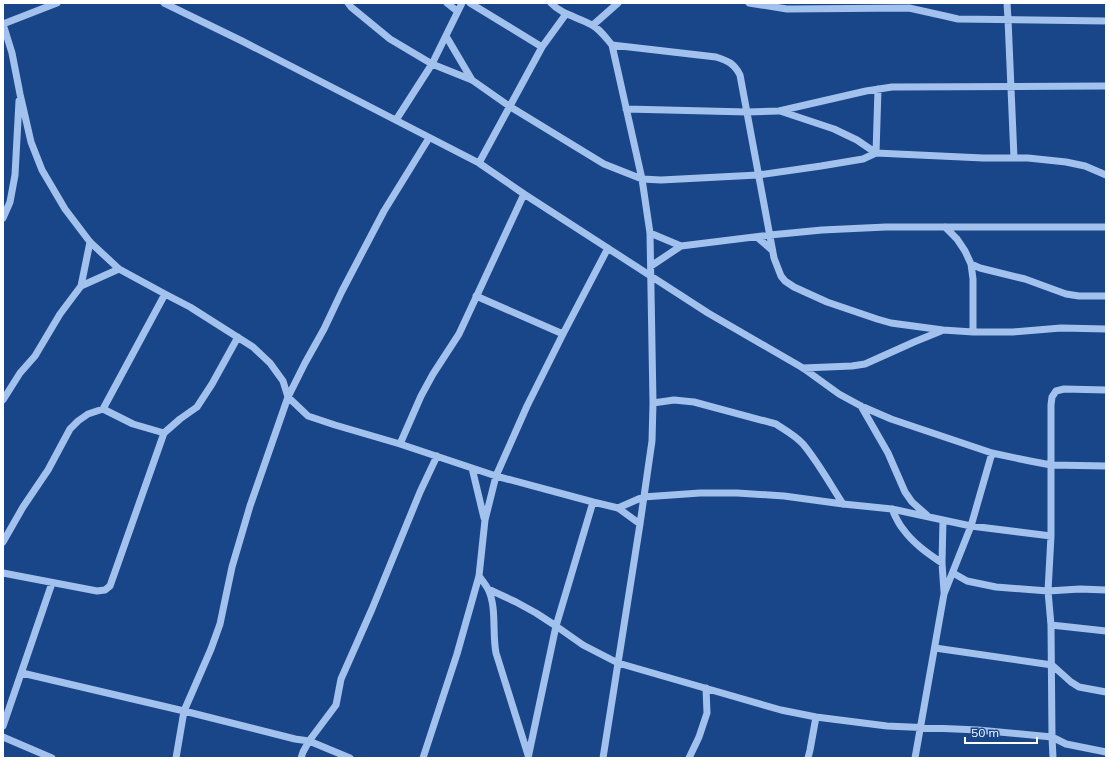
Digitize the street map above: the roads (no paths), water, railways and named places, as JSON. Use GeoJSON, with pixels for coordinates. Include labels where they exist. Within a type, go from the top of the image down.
{"type":"FeatureCollection","features":[{"type":"Feature","properties":{"kind":"street"},"geometry":{"type":"LineString","coordinates":[[57,3],[3,23],[12,52],[31,142],[42,170],[65,209],[90,242],[119,269],[190,307],[253,347],[270,362],[283,380],[288,396],[308,416],[438,456],[496,476],[618,508],[640,524]]}},
{"type":"Feature","properties":{"kind":"street"},"geometry":{"type":"LineString","coordinates":[[164,3],[242,41],[479,163],[524,194],[708,313],[803,368],[839,394],[861,406],[891,419],[992,453],[1051,464],[1106,466]]}},
{"type":"Feature","properties":{"kind":"street"},"geometry":{"type":"LineString","coordinates":[[348,3],[390,39],[432,64],[472,80],[509,106],[604,164],[642,179],[758,175],[863,159],[876,153],[984,158],[1028,158],[1066,162],[1085,166],[1106,175]]}},
{"type":"Feature","properties":{"kind":"street"},"geometry":{"type":"LineString","coordinates":[[447,3],[458,11]]}},
{"type":"Feature","properties":{"kind":"street"},"geometry":{"type":"LineString","coordinates":[[396,120],[432,64],[462,3]]}},
{"type":"Feature","properties":{"kind":"street"},"geometry":{"type":"LineString","coordinates":[[470,3],[542,47]]}},
{"type":"Feature","properties":{"kind":"street"},"geometry":{"type":"LineString","coordinates":[[551,3],[556,9],[593,25],[612,45],[642,179],[650,233],[653,403],[652,441],[603,758]]}},
{"type":"Feature","properties":{"kind":"street"},"geometry":{"type":"LineString","coordinates":[[593,25],[618,3]]}},
{"type":"Feature","properties":{"kind":"street"},"geometry":{"type":"LineString","coordinates":[[749,3],[787,9],[909,8],[958,18],[1106,21]]}},
{"type":"Feature","properties":{"kind":"street"},"geometry":{"type":"LineString","coordinates":[[782,3],[787,9]]}},
{"type":"Feature","properties":{"kind":"street"},"geometry":{"type":"LineString","coordinates":[[1007,3],[1014,158]]}},
{"type":"Feature","properties":{"kind":"street"},"geometry":{"type":"LineString","coordinates":[[479,163],[542,47],[566,14]]}},
{"type":"Feature","properties":{"kind":"street"},"geometry":{"type":"LineString","coordinates":[[446,36],[472,80]]}},
{"type":"Feature","properties":{"kind":"street"},"geometry":{"type":"LineString","coordinates":[[612,45],[716,57],[727,60],[736,67],[740,75],[772,250],[781,276],[785,281],[794,287],[827,302],[877,319],[891,323],[942,330],[1012,332],[1061,328],[1106,328]]}},
{"type":"Feature","properties":{"kind":"street"},"geometry":{"type":"LineString","coordinates":[[626,109],[747,112],[779,111],[878,89],[1106,86]]}},
{"type":"Feature","properties":{"kind":"street"},"geometry":{"type":"LineString","coordinates":[[876,153],[878,89]]}},
{"type":"Feature","properties":{"kind":"street"},"geometry":{"type":"LineString","coordinates":[[3,218],[10,202],[15,175],[20,94]]}},
{"type":"Feature","properties":{"kind":"street"},"geometry":{"type":"LineString","coordinates":[[779,111],[834,129],[857,140],[876,153]]}},
{"type":"Feature","properties":{"kind":"street"},"geometry":{"type":"LineString","coordinates":[[176,758],[184,711],[211,649],[220,624],[232,567],[248,514],[288,396],[384,211],[429,138]]}},
{"type":"Feature","properties":{"kind":"street"},"geometry":{"type":"LineString","coordinates":[[400,444],[421,396],[433,374],[459,334],[524,194]]}},
{"type":"Feature","properties":{"kind":"street"},"geometry":{"type":"LineString","coordinates":[[945,227],[961,245],[971,264],[973,294],[972,332]]}},
{"type":"Feature","properties":{"kind":"street"},"geometry":{"type":"LineString","coordinates":[[651,266],[681,246],[822,230],[945,227],[1106,227]]}},
{"type":"Feature","properties":{"kind":"street"},"geometry":{"type":"LineString","coordinates":[[650,233],[681,246]]}},
{"type":"Feature","properties":{"kind":"street"},"geometry":{"type":"LineString","coordinates":[[757,237],[772,250]]}},
{"type":"Feature","properties":{"kind":"street"},"geometry":{"type":"LineString","coordinates":[[3,400],[20,373],[35,356],[60,314],[81,286],[90,242]]}},
{"type":"Feature","properties":{"kind":"street"},"geometry":{"type":"LineString","coordinates":[[422,758],[457,654],[479,576],[485,520],[496,476],[526,406],[608,248]]}},
{"type":"Feature","properties":{"kind":"street"},"geometry":{"type":"LineString","coordinates":[[971,264],[980,268],[1025,279],[1066,294],[1079,296],[1106,296]]}},
{"type":"Feature","properties":{"kind":"street"},"geometry":{"type":"LineString","coordinates":[[81,286],[119,269]]}},
{"type":"Feature","properties":{"kind":"street"},"geometry":{"type":"LineString","coordinates":[[3,542],[23,507],[48,470],[70,429],[88,414],[103,409],[165,294]]}},
{"type":"Feature","properties":{"kind":"street"},"geometry":{"type":"LineString","coordinates":[[476,296],[563,334]]}},
{"type":"Feature","properties":{"kind":"street"},"geometry":{"type":"LineString","coordinates":[[803,368],[865,364],[942,330]]}},
{"type":"Feature","properties":{"kind":"street"},"geometry":{"type":"LineString","coordinates":[[3,574],[97,591],[105,590],[110,586],[164,433],[197,407],[212,384],[238,337]]}},
{"type":"Feature","properties":{"kind":"street"},"geometry":{"type":"LineString","coordinates":[[1053,758],[1051,625],[1048,591],[1051,536],[1052,396],[1056,391],[1064,389],[1106,390]]}},
{"type":"Feature","properties":{"kind":"street"},"geometry":{"type":"LineString","coordinates":[[653,403],[674,400],[694,402],[776,424],[802,444],[826,476],[843,504]]}},
{"type":"Feature","properties":{"kind":"street"},"geometry":{"type":"LineString","coordinates":[[861,406],[888,453],[905,492],[912,502],[930,518]]}},
{"type":"Feature","properties":{"kind":"street"},"geometry":{"type":"LineString","coordinates":[[103,409],[132,424],[164,433]]}},
{"type":"Feature","properties":{"kind":"street"},"geometry":{"type":"LineString","coordinates":[[944,594],[954,573],[971,526],[992,453]]}},
{"type":"Feature","properties":{"kind":"street"},"geometry":{"type":"LineString","coordinates":[[302,755],[309,741],[336,705],[341,679],[372,609],[420,492],[438,456]]}},
{"type":"Feature","properties":{"kind":"street"},"geometry":{"type":"LineString","coordinates":[[472,468],[485,520]]}},
{"type":"Feature","properties":{"kind":"street"},"geometry":{"type":"LineString","coordinates":[[618,508],[643,497],[700,493],[737,493],[784,496],[892,509],[971,526],[1051,536]]}},
{"type":"Feature","properties":{"kind":"street"},"geometry":{"type":"LineString","coordinates":[[528,757],[549,665],[556,626],[592,502]]}},
{"type":"Feature","properties":{"kind":"street"},"geometry":{"type":"LineString","coordinates":[[892,509],[902,528],[909,537],[928,554],[942,563]]}},
{"type":"Feature","properties":{"kind":"street"},"geometry":{"type":"LineString","coordinates":[[915,758],[944,594],[942,520]]}},
{"type":"Feature","properties":{"kind":"street"},"geometry":{"type":"LineString","coordinates":[[954,573],[967,581],[996,587],[1048,591],[1080,589],[1106,590]]}},
{"type":"Feature","properties":{"kind":"street"},"geometry":{"type":"LineString","coordinates":[[479,576],[488,589],[493,608],[494,642],[496,653],[528,757]]}},
{"type":"Feature","properties":{"kind":"street"},"geometry":{"type":"LineString","coordinates":[[3,726],[52,583]]}},
{"type":"Feature","properties":{"kind":"street"},"geometry":{"type":"LineString","coordinates":[[488,589],[516,602],[556,626],[583,645],[618,663],[782,710],[816,717],[887,726],[978,730],[1052,738],[1066,744],[1106,752]]}},
{"type":"Feature","properties":{"kind":"street"},"geometry":{"type":"LineString","coordinates":[[1051,625],[1106,631]]}},
{"type":"Feature","properties":{"kind":"street"},"geometry":{"type":"LineString","coordinates":[[935,648],[1052,665],[1079,687],[1106,692]]}},
{"type":"Feature","properties":{"kind":"street"},"geometry":{"type":"LineString","coordinates":[[22,673],[295,739],[309,741],[350,758]]}},
{"type":"Feature","properties":{"kind":"street"},"geometry":{"type":"LineString","coordinates":[[689,758],[699,737],[707,713],[706,688]]}},
{"type":"Feature","properties":{"kind":"street"},"geometry":{"type":"LineString","coordinates":[[808,758],[816,717]]}},
{"type":"Feature","properties":{"kind":"street"},"geometry":{"type":"LineString","coordinates":[[3,736],[52,758]]}},
{"type":"Feature","properties":{"kind":"street"},"geometry":{"type":"LineString","coordinates":[[295,739],[302,755]]}}]}
